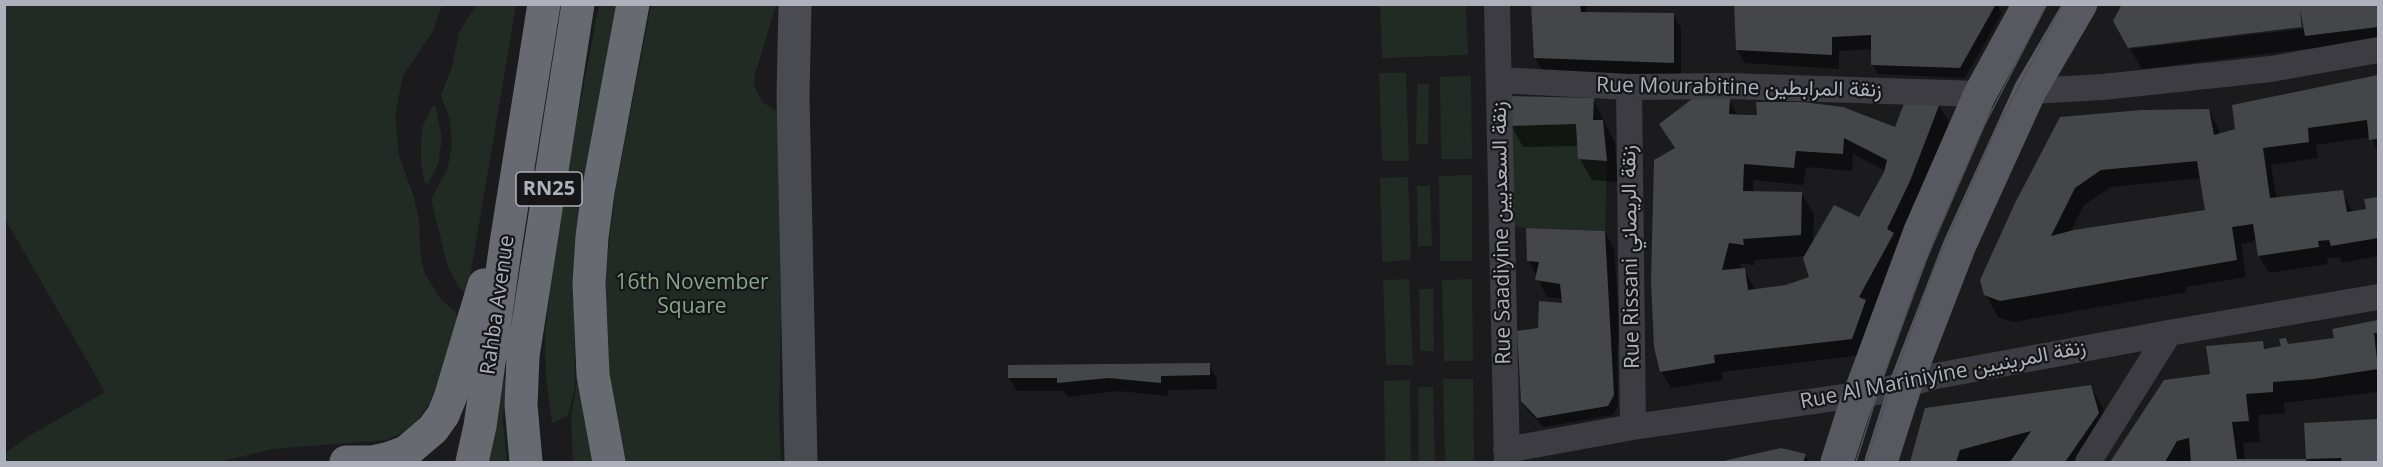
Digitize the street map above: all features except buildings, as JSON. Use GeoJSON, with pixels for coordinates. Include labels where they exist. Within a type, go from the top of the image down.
{"type":"FeatureCollection","features":[{"type":"Feature","properties":{"kind":"highway","name":"Rahba Avenue"},"geometry":{"type":"LineString","coordinates":[[472,462],[482,415],[506,243],[544,4]]}},
{"type":"Feature","properties":{"kind":"highway","name":"Rahba Avenue"},"geometry":{"type":"LineString","coordinates":[[526,462],[521,405],[523,356],[578,4]]}},
{"type":"Feature","properties":{"kind":"highway"},"geometry":{"type":"LineString","coordinates":[[609,462],[593,375],[589,283],[598,192],[633,4]]}},
{"type":"Feature","properties":{"kind":"highway"},"geometry":{"type":"LineString","coordinates":[[346,462],[372,462],[406,452],[433,429],[450,398],[485,282],[506,243]]}},
{"type":"Feature","properties":{"kind":"main road"},"geometry":{"type":"LineString","coordinates":[[1837,462],[1859,394],[1920,231],[1980,94],[2029,4]]}},
{"type":"Feature","properties":{"kind":"main road"},"geometry":{"type":"LineString","coordinates":[[1881,462],[1906,384],[1959,247],[2030,91],[2081,4]]}},
{"type":"Feature","properties":{"kind":"street"},"geometry":{"type":"LineString","coordinates":[[795,4],[803,97],[822,462]]}},
{"type":"Feature","properties":{"kind":"street"},"geometry":{"type":"LineString","coordinates":[[801,462],[803,97],[817,4]]}},
{"type":"Feature","properties":{"kind":"street","name":"Rue Saadiyine زنقة السعديين"},"geometry":{"type":"LineString","coordinates":[[1497,4],[1506,456]]}},
{"type":"Feature","properties":{"kind":"street"},"geometry":{"type":"LineString","coordinates":[[2030,91],[2103,87],[2271,69],[2379,50]]}},
{"type":"Feature","properties":{"kind":"street","name":"Rue Mourabitine زنقة المرابطين"},"geometry":{"type":"LineString","coordinates":[[1499,80],[1629,87],[1729,86],[1980,94]]}},
{"type":"Feature","properties":{"kind":"street","name":"Rue Rissani زنقة الريصاني"},"geometry":{"type":"LineString","coordinates":[[1629,87],[1633,427]]}},
{"type":"Feature","properties":{"kind":"street","name":"Rue Al Mariniyine زنقة المرينيين"},"geometry":{"type":"LineString","coordinates":[[1506,456],[1633,427],[1878,392],[1922,379],[2379,297]]}},
{"type":"Feature","properties":{"kind":"street"},"geometry":{"type":"LineString","coordinates":[[2088,462],[2169,333]]}},
{"type":"Feature","properties":{"kind":"green space"},"geometry":{"type":"Polygon","coordinates":[[[5,5],[442,5],[433,31],[403,76],[395,115],[399,155],[414,197],[419,221],[421,260],[425,274],[441,299],[458,315],[436,387],[429,404],[418,420],[403,432],[386,440],[272,449],[219,462],[5,462],[4,454],[29,436],[105,392],[5,219],[5,5]]]}},
{"type":"Feature","properties":{"kind":"green space"},"geometry":{"type":"Polygon","coordinates":[[[476,5],[516,5],[467,295],[459,287],[448,268],[431,199],[447,170],[452,146],[450,121],[441,95],[452,67],[459,32],[476,5]]]}},
{"type":"Feature","properties":{"kind":"green space"},"geometry":{"type":"Polygon","coordinates":[[[599,5],[617,5],[574,301],[575,387],[568,416],[552,423],[546,378],[545,332],[573,141],[599,5]]]}},
{"type":"Feature","properties":{"kind":"green space","name":"16th November Square"},"geometry":{"type":"Polygon","coordinates":[[[651,5],[776,5],[754,85],[762,102],[775,110],[778,116],[781,462],[624,462],[610,390],[605,296],[606,268],[616,187],[651,5]]]}},
{"type":"Feature","properties":{"kind":"green space"},"geometry":{"type":"Polygon","coordinates":[[[1380,5],[1466,5],[1468,55],[1382,58],[1380,5]]]}},
{"type":"Feature","properties":{"kind":"green space"},"geometry":{"type":"Polygon","coordinates":[[[1379,73],[1406,73],[1409,161],[1382,161],[1379,73]]]}},
{"type":"Feature","properties":{"kind":"green space"},"geometry":{"type":"Polygon","coordinates":[[[1471,76],[1472,159],[1441,159],[1440,77],[1471,76]]]}},
{"type":"Feature","properties":{"kind":"green space"},"geometry":{"type":"Polygon","coordinates":[[[1417,84],[1429,84],[1428,144],[1416,144],[1417,84]]]}},
{"type":"Feature","properties":{"kind":"green space"},"geometry":{"type":"Polygon","coordinates":[[[433,105],[436,107],[442,139],[438,164],[428,184],[424,182],[421,138],[423,125],[433,105]]]}},
{"type":"Feature","properties":{"kind":"green space"},"geometry":{"type":"Polygon","coordinates":[[[1576,124],[1607,161],[1605,231],[1510,227],[1509,126],[1576,124]]]}},
{"type":"Feature","properties":{"kind":"green space"},"geometry":{"type":"Polygon","coordinates":[[[1472,175],[1472,261],[1440,261],[1439,176],[1472,175]]]}},
{"type":"Feature","properties":{"kind":"green space"},"geometry":{"type":"Polygon","coordinates":[[[1408,177],[1411,260],[1382,262],[1380,178],[1408,177]]]}},
{"type":"Feature","properties":{"kind":"green space"},"geometry":{"type":"Polygon","coordinates":[[[1417,186],[1430,186],[1432,246],[1418,246],[1417,186]]]}},
{"type":"Feature","properties":{"kind":"green space"},"geometry":{"type":"Polygon","coordinates":[[[1409,279],[1413,365],[1386,365],[1383,280],[1409,279]]]}},
{"type":"Feature","properties":{"kind":"green space"},"geometry":{"type":"Polygon","coordinates":[[[1472,279],[1473,361],[1444,361],[1442,280],[1472,279]]]}},
{"type":"Feature","properties":{"kind":"green space"},"geometry":{"type":"Polygon","coordinates":[[[1419,289],[1433,289],[1434,351],[1420,351],[1419,289]]]}},
{"type":"Feature","properties":{"kind":"green space"},"geometry":{"type":"Polygon","coordinates":[[[1443,379],[1473,379],[1474,462],[1445,462],[1443,379]]]}},
{"type":"Feature","properties":{"kind":"green space"},"geometry":{"type":"Polygon","coordinates":[[[503,380],[506,380],[503,421],[507,462],[487,462],[503,380]]]}},
{"type":"Feature","properties":{"kind":"green space"},"geometry":{"type":"Polygon","coordinates":[[[577,380],[599,462],[573,462],[571,418],[577,380]]]}},
{"type":"Feature","properties":{"kind":"green space"},"geometry":{"type":"Polygon","coordinates":[[[1410,380],[1411,462],[1385,462],[1384,381],[1410,380]]]}},
{"type":"Feature","properties":{"kind":"green space"},"geometry":{"type":"Polygon","coordinates":[[[1418,387],[1433,387],[1435,462],[1419,462],[1418,387]]]}},
{"type":"Feature","properties":{"kind":"tram line"},"geometry":{"type":"LineString","coordinates":[[1856,462],[1878,392],[1923,267],[1984,126],[2047,4]]}},
{"type":"Feature","properties":{"kind":"tram line"},"geometry":{"type":"LineString","coordinates":[[1866,462],[1890,388],[1933,271],[1995,131],[2063,4]]}}]}
